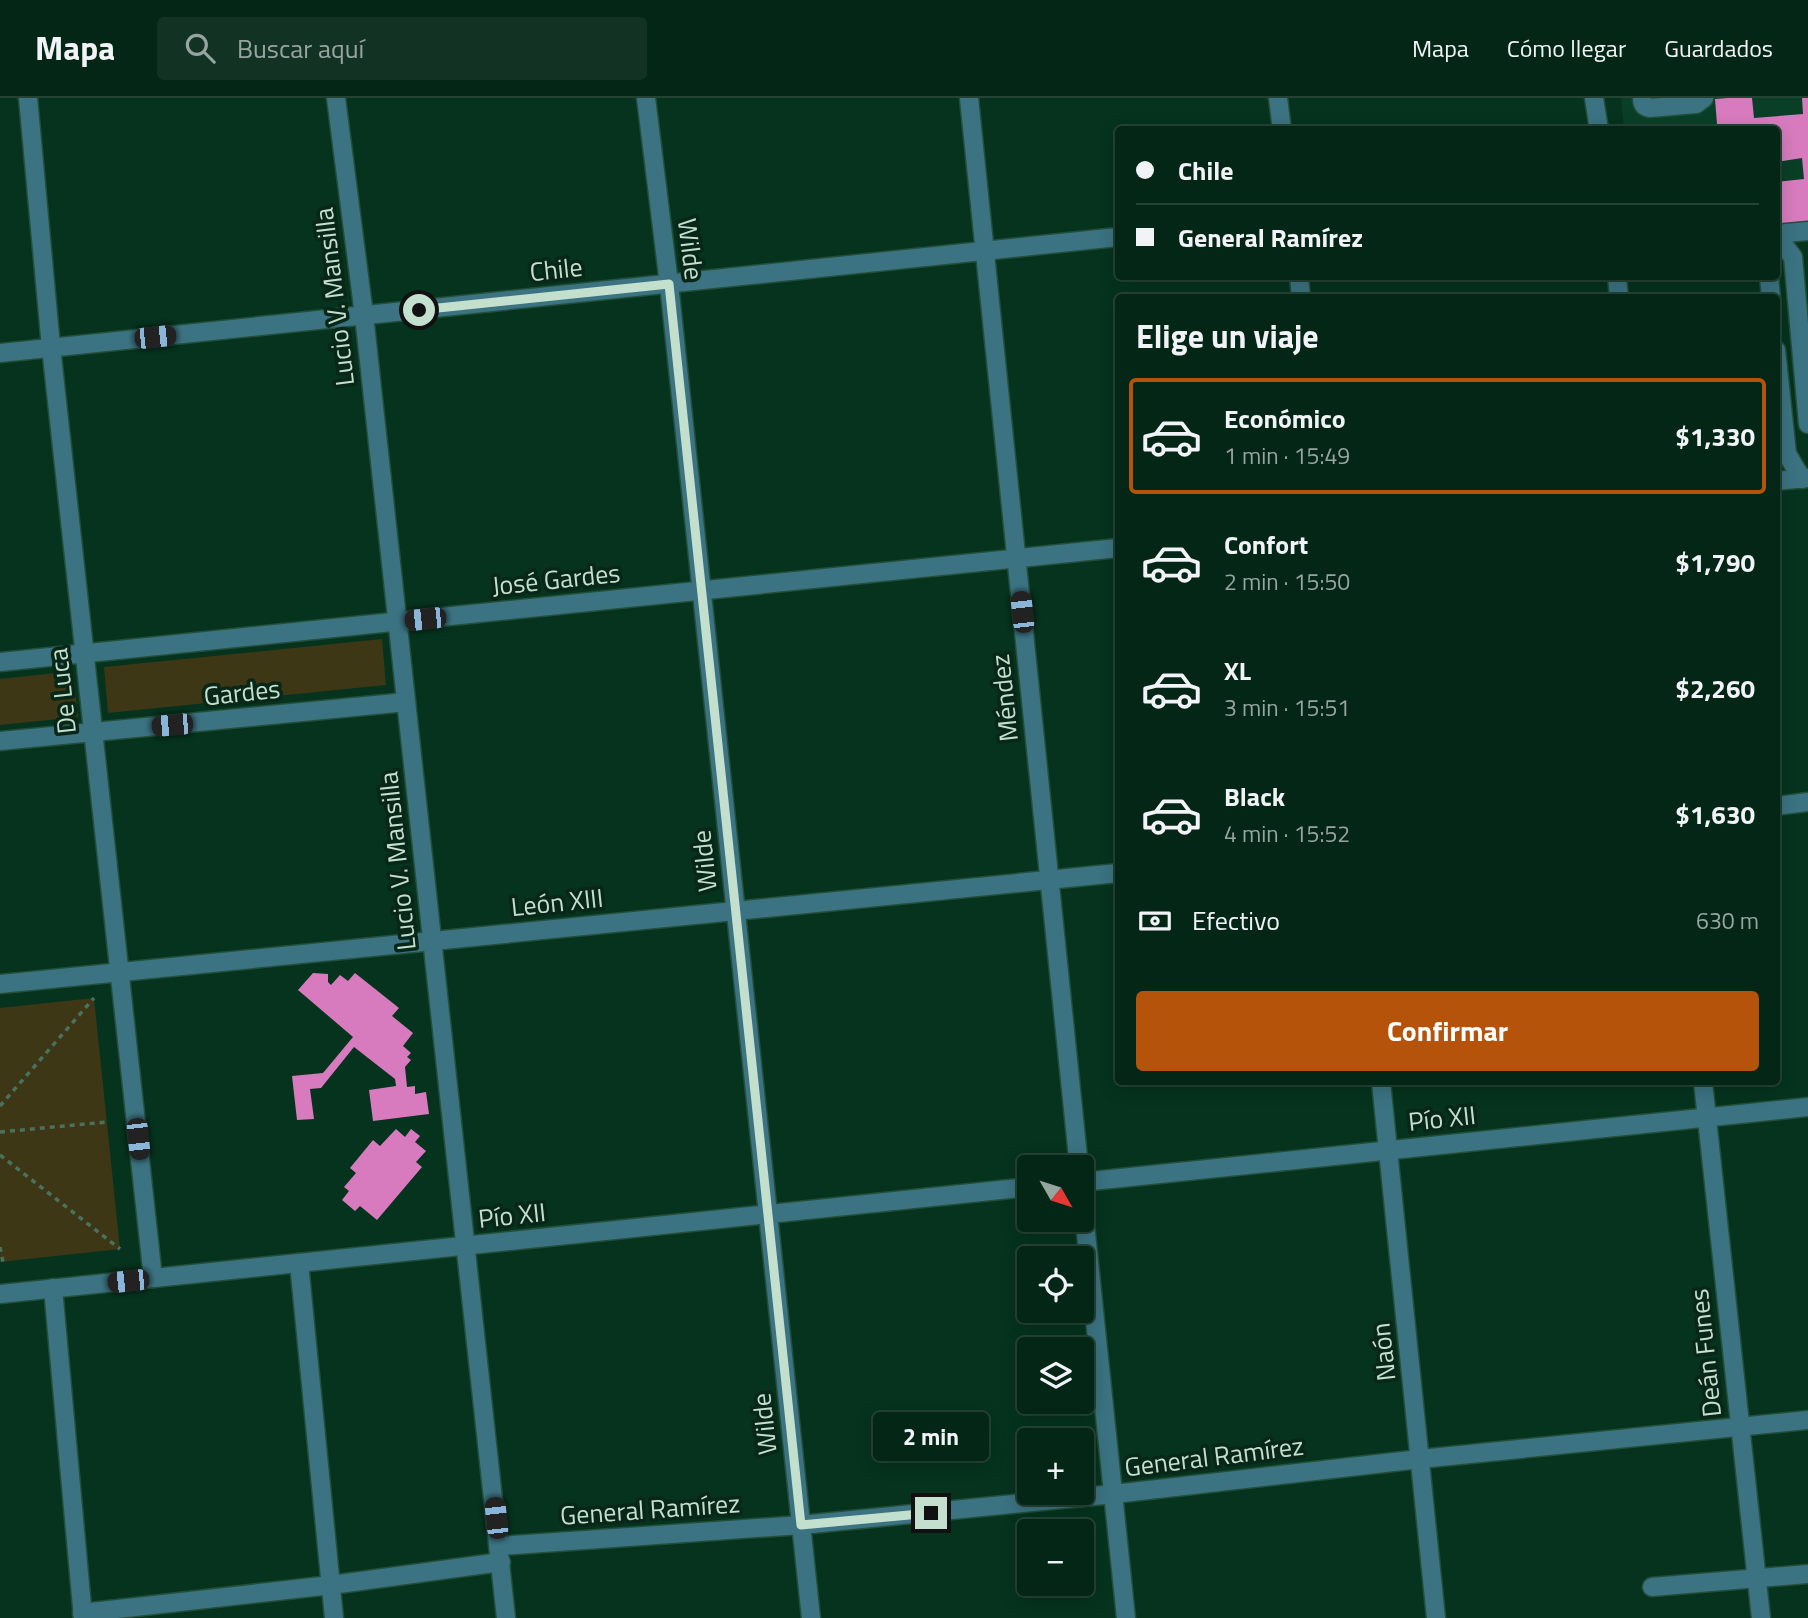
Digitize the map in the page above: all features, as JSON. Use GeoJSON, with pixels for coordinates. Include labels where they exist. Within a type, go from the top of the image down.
{"type":"FeatureCollection","features":[{"type":"Feature","properties":{"kind":"street","name":"De Luca"},"geometry":{"type":"LineString","coordinates":[[29,98],[51,348],[153,1278]]}},
{"type":"Feature","properties":{"kind":"street","name":"Lucio V. Mansilla"},"geometry":{"type":"LineString","coordinates":[[336,98],[364,315],[506,1618]]}},
{"type":"Feature","properties":{"kind":"street","name":"Wilde"},"geometry":{"type":"LineString","coordinates":[[646,98],[669,284],[811,1618]]}},
{"type":"Feature","properties":{"kind":"street","name":"Méndez"},"geometry":{"type":"LineString","coordinates":[[969,98],[1078,1155]]}},
{"type":"Feature","properties":{"kind":"street"},"geometry":{"type":"LineString","coordinates":[[1278,98],[1282,126]]}},
{"type":"Feature","properties":{"kind":"street"},"geometry":{"type":"LineString","coordinates":[[1594,98],[1598,126]]}},
{"type":"Feature","properties":{"kind":"street"},"geometry":{"type":"LineString","coordinates":[[1642,98],[1642,103],[1650,108],[1696,104],[1704,98]]}},
{"type":"Feature","properties":{"kind":"street"},"geometry":{"type":"LineString","coordinates":[[1780,234],[1808,231]]}},
{"type":"Feature","properties":{"kind":"street","name":"Chile"},"geometry":{"type":"LineString","coordinates":[[0,353],[1115,237]]}},
{"type":"Feature","properties":{"kind":"street"},"geometry":{"type":"LineString","coordinates":[[1780,239],[1793,257],[1808,424]]}},
{"type":"Feature","properties":{"kind":"street"},"geometry":{"type":"LineString","coordinates":[[1780,388],[1787,454],[1805,479]]}},
{"type":"Feature","properties":{"kind":"street"},"geometry":{"type":"LineString","coordinates":[[1805,479],[1808,461]]}},
{"type":"Feature","properties":{"kind":"street"},"geometry":{"type":"LineString","coordinates":[[1780,481],[1805,479]]}},
{"type":"Feature","properties":{"kind":"street","name":"José Gardes"},"geometry":{"type":"LineString","coordinates":[[0,663],[1115,548]]}},
{"type":"Feature","properties":{"kind":"street","name":"Gardes"},"geometry":{"type":"LineString","coordinates":[[0,741],[406,702]]}},
{"type":"Feature","properties":{"kind":"street"},"geometry":{"type":"LineString","coordinates":[[1780,806],[1808,802]]}},
{"type":"Feature","properties":{"kind":"street","name":"León XIII"},"geometry":{"type":"LineString","coordinates":[[0,984],[1115,873]]}},
{"type":"Feature","properties":{"kind":"street","name":"Naón"},"geometry":{"type":"LineString","coordinates":[[1381,1085],[1436,1618]]}},
{"type":"Feature","properties":{"kind":"street","name":"Deán Funes"},"geometry":{"type":"LineString","coordinates":[[1703,1085],[1761,1618]]}},
{"type":"Feature","properties":{"kind":"street","name":"Pío XII"},"geometry":{"type":"LineString","coordinates":[[1094,1181],[1808,1107]]}},
{"type":"Feature","properties":{"kind":"street","name":"Pío XII"},"geometry":{"type":"LineString","coordinates":[[0,1294],[1017,1188]]}},
{"type":"Feature","properties":{"kind":"street"},"geometry":{"type":"LineString","coordinates":[[1086,1232],[1126,1618]]}},
{"type":"Feature","properties":{"kind":"street"},"geometry":{"type":"LineString","coordinates":[[299,1263],[334,1618]]}},
{"type":"Feature","properties":{"kind":"street"},"geometry":{"type":"LineString","coordinates":[[53,1289],[83,1616]]}},
{"type":"Feature","properties":{"kind":"street","name":"General Ramírez"},"geometry":{"type":"LineString","coordinates":[[83,1616],[331,1585],[500,1554],[1114,1494],[1420,1459],[1808,1420]]}},
{"type":"Feature","properties":{"kind":"street"},"geometry":{"type":"LineString","coordinates":[[1652,1587],[1808,1574]]}},
{"type":"Feature","properties":{"kind":"path"},"geometry":{"type":"LineString","coordinates":[[0,1106],[94,998]]}},
{"type":"Feature","properties":{"kind":"path"},"geometry":{"type":"LineString","coordinates":[[0,1132],[107,1122]]}},
{"type":"Feature","properties":{"kind":"path"},"geometry":{"type":"LineString","coordinates":[[0,1155],[120,1249]]}},
{"type":"Feature","properties":{"kind":"path"},"geometry":{"type":"LineString","coordinates":[[0,1247],[3,1262]]}},
{"type":"Feature","properties":{"kind":"shaded area"},"geometry":{"type":"Polygon","coordinates":[[[1621,98],[1808,98],[1808,219],[1780,222],[1780,126],[1624,126],[1621,98]]]}},
{"type":"Feature","properties":{"kind":"shaded area"},"geometry":{"type":"Polygon","coordinates":[[[382,639],[386,685],[108,713],[104,667],[382,639]]]}},
{"type":"Feature","properties":{"kind":"shaded area"},"geometry":{"type":"Polygon","coordinates":[[[73,671],[78,717],[0,725],[0,679],[73,671]]]}},
{"type":"Feature","properties":{"kind":"shaded area"},"geometry":{"type":"Polygon","coordinates":[[[94,998],[120,1249],[0,1262],[0,1008],[94,998]]]}},
{"type":"Feature","properties":{"kind":"building"},"geometry":{"type":"Polygon","coordinates":[[[1752,98],[1754,118],[1803,114],[1802,98],[1808,98],[1808,222],[1780,226],[1780,182],[1804,179],[1802,158],[1780,161],[1780,126],[1702,126],[1717,124],[1715,99],[1752,98]]]}},
{"type":"Feature","properties":{"kind":"building"},"geometry":{"type":"Polygon","coordinates":[[[313,973],[328,974],[328,982],[331,985],[340,975],[348,981],[355,973],[399,1008],[392,1016],[413,1033],[403,1046],[411,1053],[407,1057],[411,1060],[405,1067],[407,1087],[415,1086],[415,1094],[426,1092],[429,1114],[373,1121],[369,1090],[396,1086],[395,1079],[354,1047],[321,1088],[310,1089],[314,1119],[297,1120],[292,1076],[323,1073],[353,1037],[298,990],[313,973]]]}},
{"type":"Feature","properties":{"kind":"building"},"geometry":{"type":"Polygon","coordinates":[[[396,1129],[405,1137],[411,1129],[420,1136],[415,1142],[426,1151],[416,1162],[422,1167],[377,1220],[360,1206],[355,1211],[342,1200],[349,1191],[344,1187],[356,1173],[350,1168],[373,1140],[380,1146],[396,1129]]]}},
{"type":"Feature","properties":{"kind":"route"},"geometry":{"type":"LineString","coordinates":[[419,310],[669,284],[801,1525],[931,1513]]}}]}
